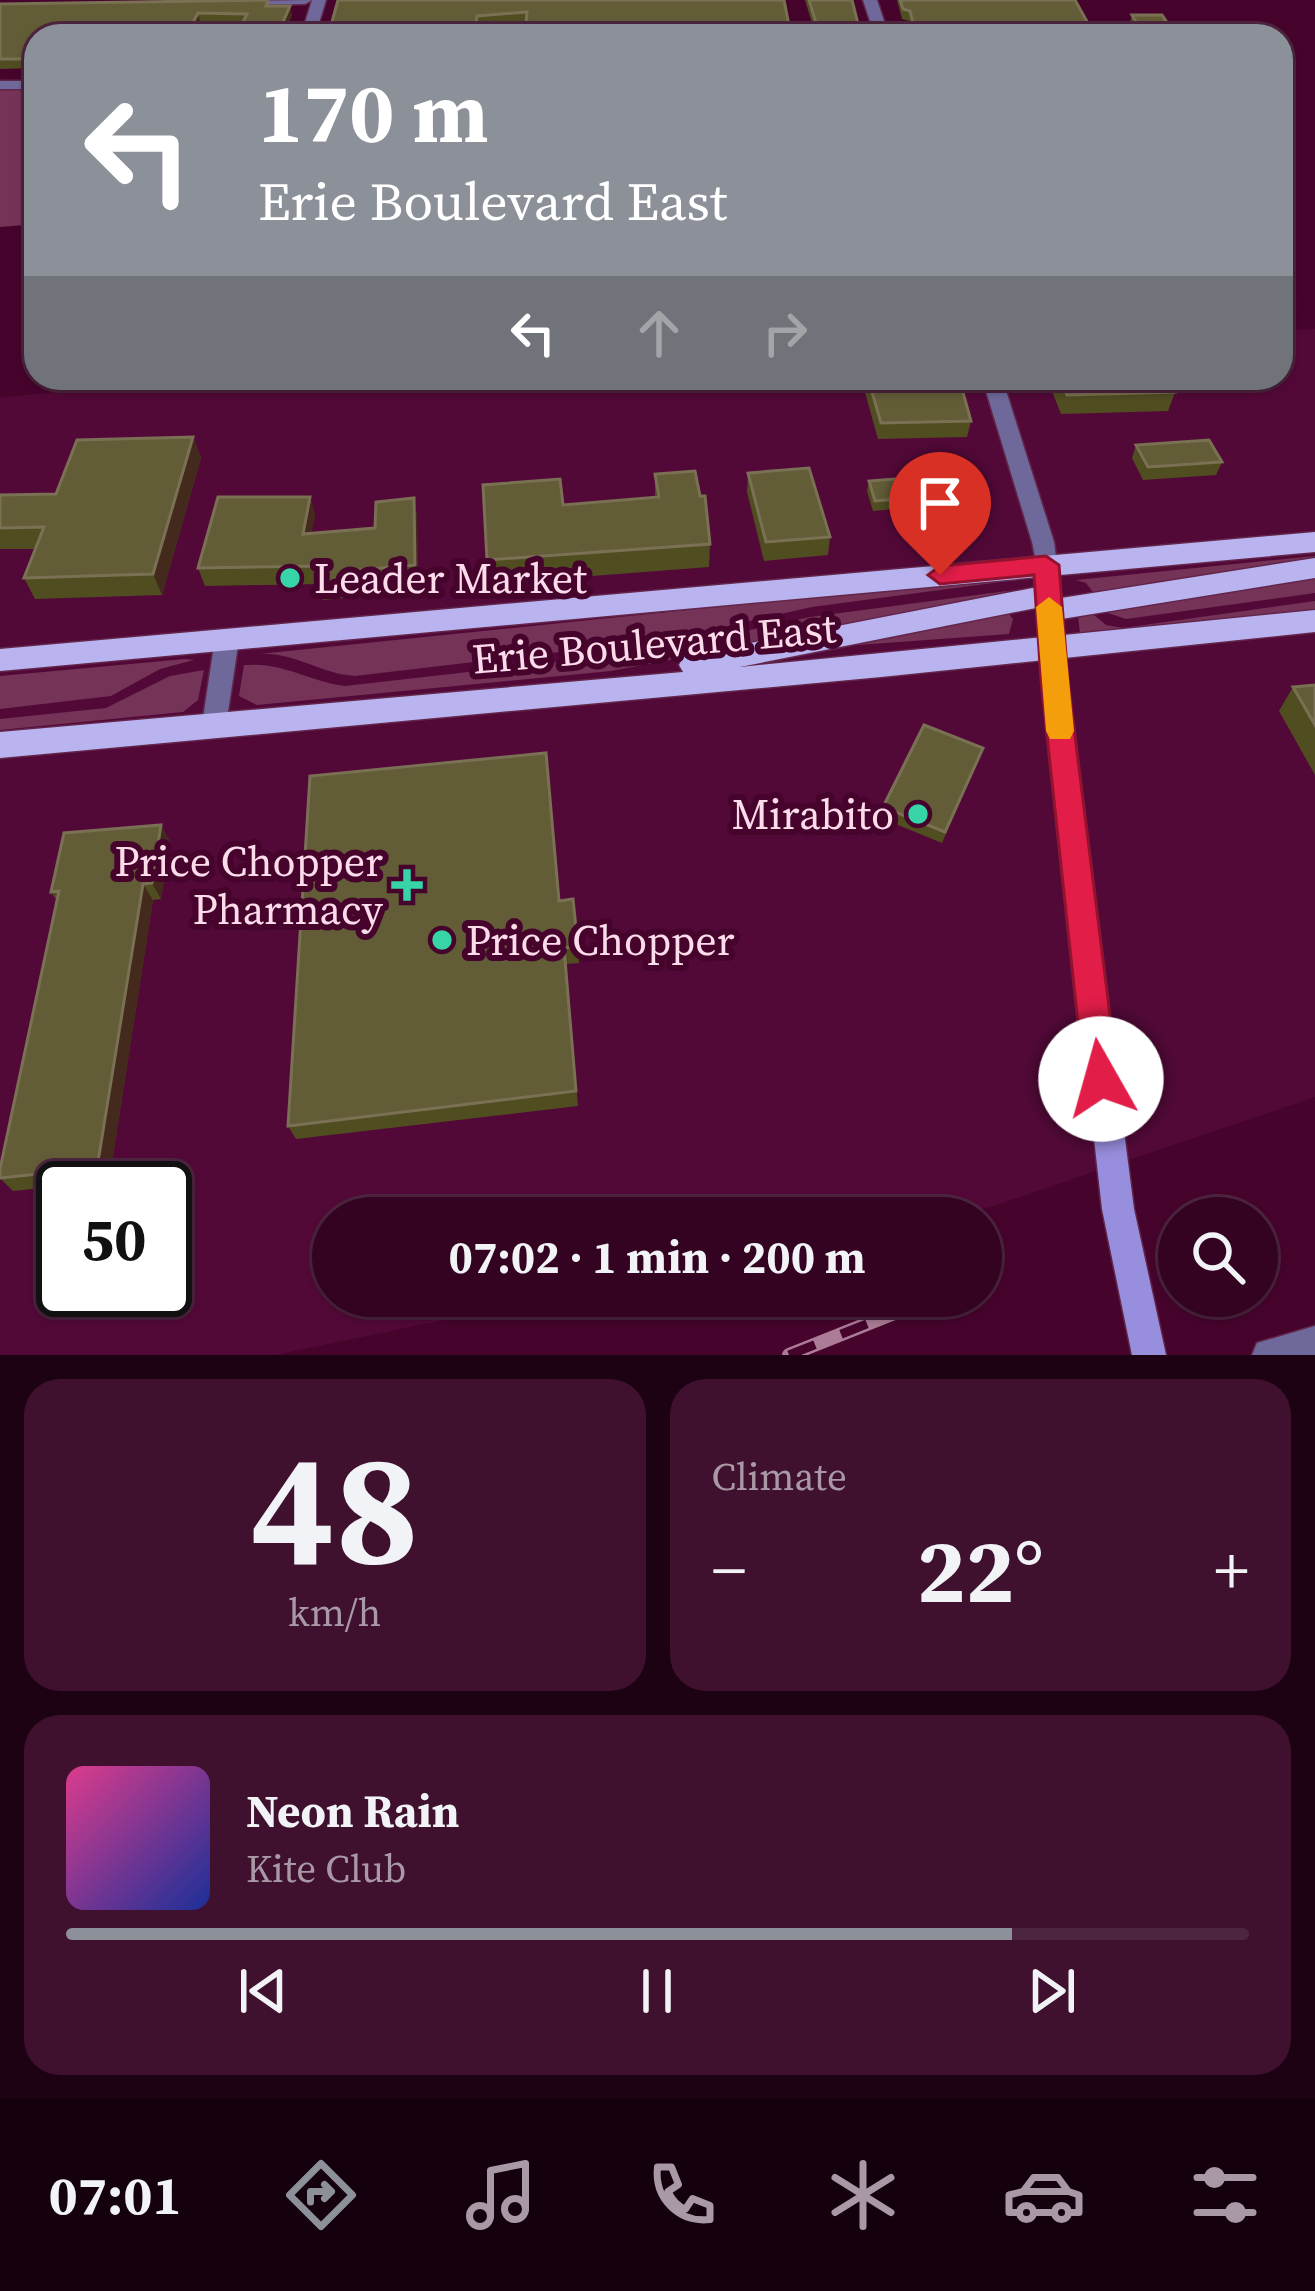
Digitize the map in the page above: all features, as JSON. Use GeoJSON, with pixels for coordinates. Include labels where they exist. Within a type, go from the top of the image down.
{"type":"FeatureCollection","features":[{"type":"Feature","properties":{"kind":"main road","name":"Erie Boulevard East"},"geometry":{"type":"LineString","coordinates":[[0,659],[226,639],[1048,590],[1315,542]]}},
{"type":"Feature","properties":{"kind":"main road"},"geometry":{"type":"LineString","coordinates":[[577,690],[1048,590],[1315,568]]}},
{"type":"Feature","properties":{"kind":"main road"},"geometry":{"type":"LineString","coordinates":[[1048,590],[1115,1187],[1149,1355]]}},
{"type":"Feature","properties":{"kind":"main road","name":"Erie Boulevard East"},"geometry":{"type":"LineString","coordinates":[[0,745],[1315,621]]}},
{"type":"Feature","properties":{"kind":"street"},"geometry":{"type":"LineString","coordinates":[[209,2],[305,0]]}},
{"type":"Feature","properties":{"kind":"street"},"geometry":{"type":"LineString","coordinates":[[996,390],[1043,542],[1048,590]]}},
{"type":"Feature","properties":{"kind":"street"},"geometry":{"type":"LineString","coordinates":[[214,724],[226,639]]}},
{"type":"Feature","properties":{"kind":"street"},"geometry":{"type":"LineString","coordinates":[[1269,1355],[1315,1343]]}},
{"type":"Feature","properties":{"kind":"shaded area"},"geometry":{"type":"Polygon","coordinates":[[[0,85],[24,85],[24,225],[0,227],[0,85]]]}},
{"type":"Feature","properties":{"kind":"shaded area"},"geometry":{"type":"Polygon","coordinates":[[[1315,329],[1315,1097],[1002,1203],[1002,1197],[312,1197],[312,1317],[458,1317],[275,1355],[0,1355],[0,398],[74,390],[1293,390],[1293,330],[1315,329]]]}},
{"type":"Feature","properties":{"kind":"shaded area"},"geometry":{"type":"Polygon","coordinates":[[[1315,556],[1315,563],[1096,596],[1086,583],[1076,580],[1315,556]]]}},
{"type":"Feature","properties":{"kind":"shaded area"},"geometry":{"type":"Polygon","coordinates":[[[1008,577],[1008,581],[812,607],[670,639],[355,676],[284,656],[259,654],[1008,577]]]}},
{"type":"Feature","properties":{"kind":"shaded area"},"geometry":{"type":"Polygon","coordinates":[[[1315,578],[1315,593],[1126,619],[1102,611],[1315,578]]]}},
{"type":"Feature","properties":{"kind":"shaded area"},"geometry":{"type":"Polygon","coordinates":[[[1007,591],[1007,596],[611,671],[257,705],[239,696],[244,665],[274,667],[345,686],[655,651],[810,617],[1007,591]]]}},
{"type":"Feature","properties":{"kind":"shaded area"},"geometry":{"type":"Polygon","coordinates":[[[1315,601],[1315,612],[1080,633],[1078,616],[1089,611],[1106,625],[1123,628],[1315,601]]]}},
{"type":"Feature","properties":{"kind":"shaded area"},"geometry":{"type":"Polygon","coordinates":[[[1009,614],[1013,619],[1009,634],[844,646],[1009,614]]]}},
{"type":"Feature","properties":{"kind":"shaded area"},"geometry":{"type":"Polygon","coordinates":[[[194,660],[160,669],[111,696],[0,709],[0,676],[194,660]]]}},
{"type":"Feature","properties":{"kind":"shaded area"},"geometry":{"type":"Polygon","coordinates":[[[204,670],[198,700],[183,712],[0,730],[0,719],[106,708],[170,676],[204,670]]]}},
{"type":"Feature","properties":{"kind":"building"},"geometry":{"type":"Polygon","coordinates":[[[268,0],[266,6],[290,6],[282,24],[242,24],[247,14],[198,13],[192,24],[24,24],[24,59],[0,59],[0,4],[268,0]]]}},
{"type":"Feature","properties":{"kind":"building"},"geometry":{"type":"Polygon","coordinates":[[[338,0],[784,0],[789,24],[526,24],[527,12],[477,16],[476,24],[331,24],[338,0]]]}},
{"type":"Feature","properties":{"kind":"building"},"geometry":{"type":"Polygon","coordinates":[[[809,0],[852,0],[858,24],[816,24],[809,0]]]}},
{"type":"Feature","properties":{"kind":"building"},"geometry":{"type":"Polygon","coordinates":[[[900,0],[1075,0],[1088,24],[913,24],[910,11],[903,9],[900,0]]]}},
{"type":"Feature","properties":{"kind":"building"},"geometry":{"type":"Polygon","coordinates":[[[1132,15],[1162,15],[1168,24],[1137,24],[1132,15]]]}},
{"type":"Feature","properties":{"kind":"building"},"geometry":{"type":"Polygon","coordinates":[[[871,390],[962,390],[971,421],[881,423],[871,390]]]}},
{"type":"Feature","properties":{"kind":"building"},"geometry":{"type":"Polygon","coordinates":[[[1065,390],[1175,392],[1067,395],[1065,390]]]}},
{"type":"Feature","properties":{"kind":"building"},"geometry":{"type":"Polygon","coordinates":[[[193,437],[153,574],[24,578],[44,527],[0,528],[0,495],[56,494],[77,440],[193,437]]]}},
{"type":"Feature","properties":{"kind":"building"},"geometry":{"type":"Polygon","coordinates":[[[1209,440],[1222,462],[1148,467],[1136,445],[1209,440]]]}},
{"type":"Feature","properties":{"kind":"building"},"geometry":{"type":"Polygon","coordinates":[[[809,468],[830,537],[766,542],[748,473],[809,468]]]}},
{"type":"Feature","properties":{"kind":"building"},"geometry":{"type":"Polygon","coordinates":[[[695,471],[700,496],[705,496],[710,544],[487,560],[483,485],[560,479],[563,505],[659,497],[655,474],[695,471]]]}},
{"type":"Feature","properties":{"kind":"building"},"geometry":{"type":"Polygon","coordinates":[[[919,477],[944,532],[920,534],[907,498],[875,501],[869,481],[919,477]]]}},
{"type":"Feature","properties":{"kind":"building"},"geometry":{"type":"Polygon","coordinates":[[[218,497],[310,497],[303,534],[375,528],[376,502],[414,498],[415,565],[348,571],[348,580],[318,582],[319,566],[198,568],[218,497]]]}},
{"type":"Feature","properties":{"kind":"building"},"geometry":{"type":"Polygon","coordinates":[[[1315,685],[1315,725],[1293,687],[1315,685]]]}},
{"type":"Feature","properties":{"kind":"building"},"geometry":{"type":"Polygon","coordinates":[[[924,725],[983,748],[945,832],[883,807],[924,725]]]}},
{"type":"Feature","properties":{"kind":"building","name":"Price Chopper"},"geometry":{"type":"Polygon","coordinates":[[[546,753],[559,901],[573,899],[578,947],[564,948],[576,1091],[288,1126],[310,776],[546,753]]]}},
{"type":"Feature","properties":{"kind":"building"},"geometry":{"type":"Polygon","coordinates":[[[161,825],[152,883],[143,884],[98,1161],[36,1161],[36,1174],[0,1178],[59,891],[51,892],[64,833],[161,825]]]}},
{"type":"Feature","properties":{"kind":"railway"},"geometry":{"type":"LineString","coordinates":[[789,1355],[884,1317]]}},
{"type":"Feature","properties":{"kind":"slow traffic"},"geometry":{"type":"LineString","coordinates":[[1049,607],[1060,731]]}},
{"type":"Feature","properties":{"kind":"place","name":"Leader Market"},"geometry":{"type":"Point","coordinates":[290,578]}},
{"type":"Feature","properties":{"kind":"place","name":"Mirabito"},"geometry":{"type":"Point","coordinates":[918,814]}},
{"type":"Feature","properties":{"kind":"place","name":"Price Chopper Pharmacy"},"geometry":{"type":"Point","coordinates":[407,885]}},
{"type":"Feature","properties":{"kind":"place","name":"Price Chopper"},"geometry":{"type":"Point","coordinates":[442,940]}},
{"type":"Feature","properties":{"kind":"route"},"geometry":{"type":"LineString","coordinates":[[940,575],[1046,565],[1054,680],[1101,1079]]}}]}
